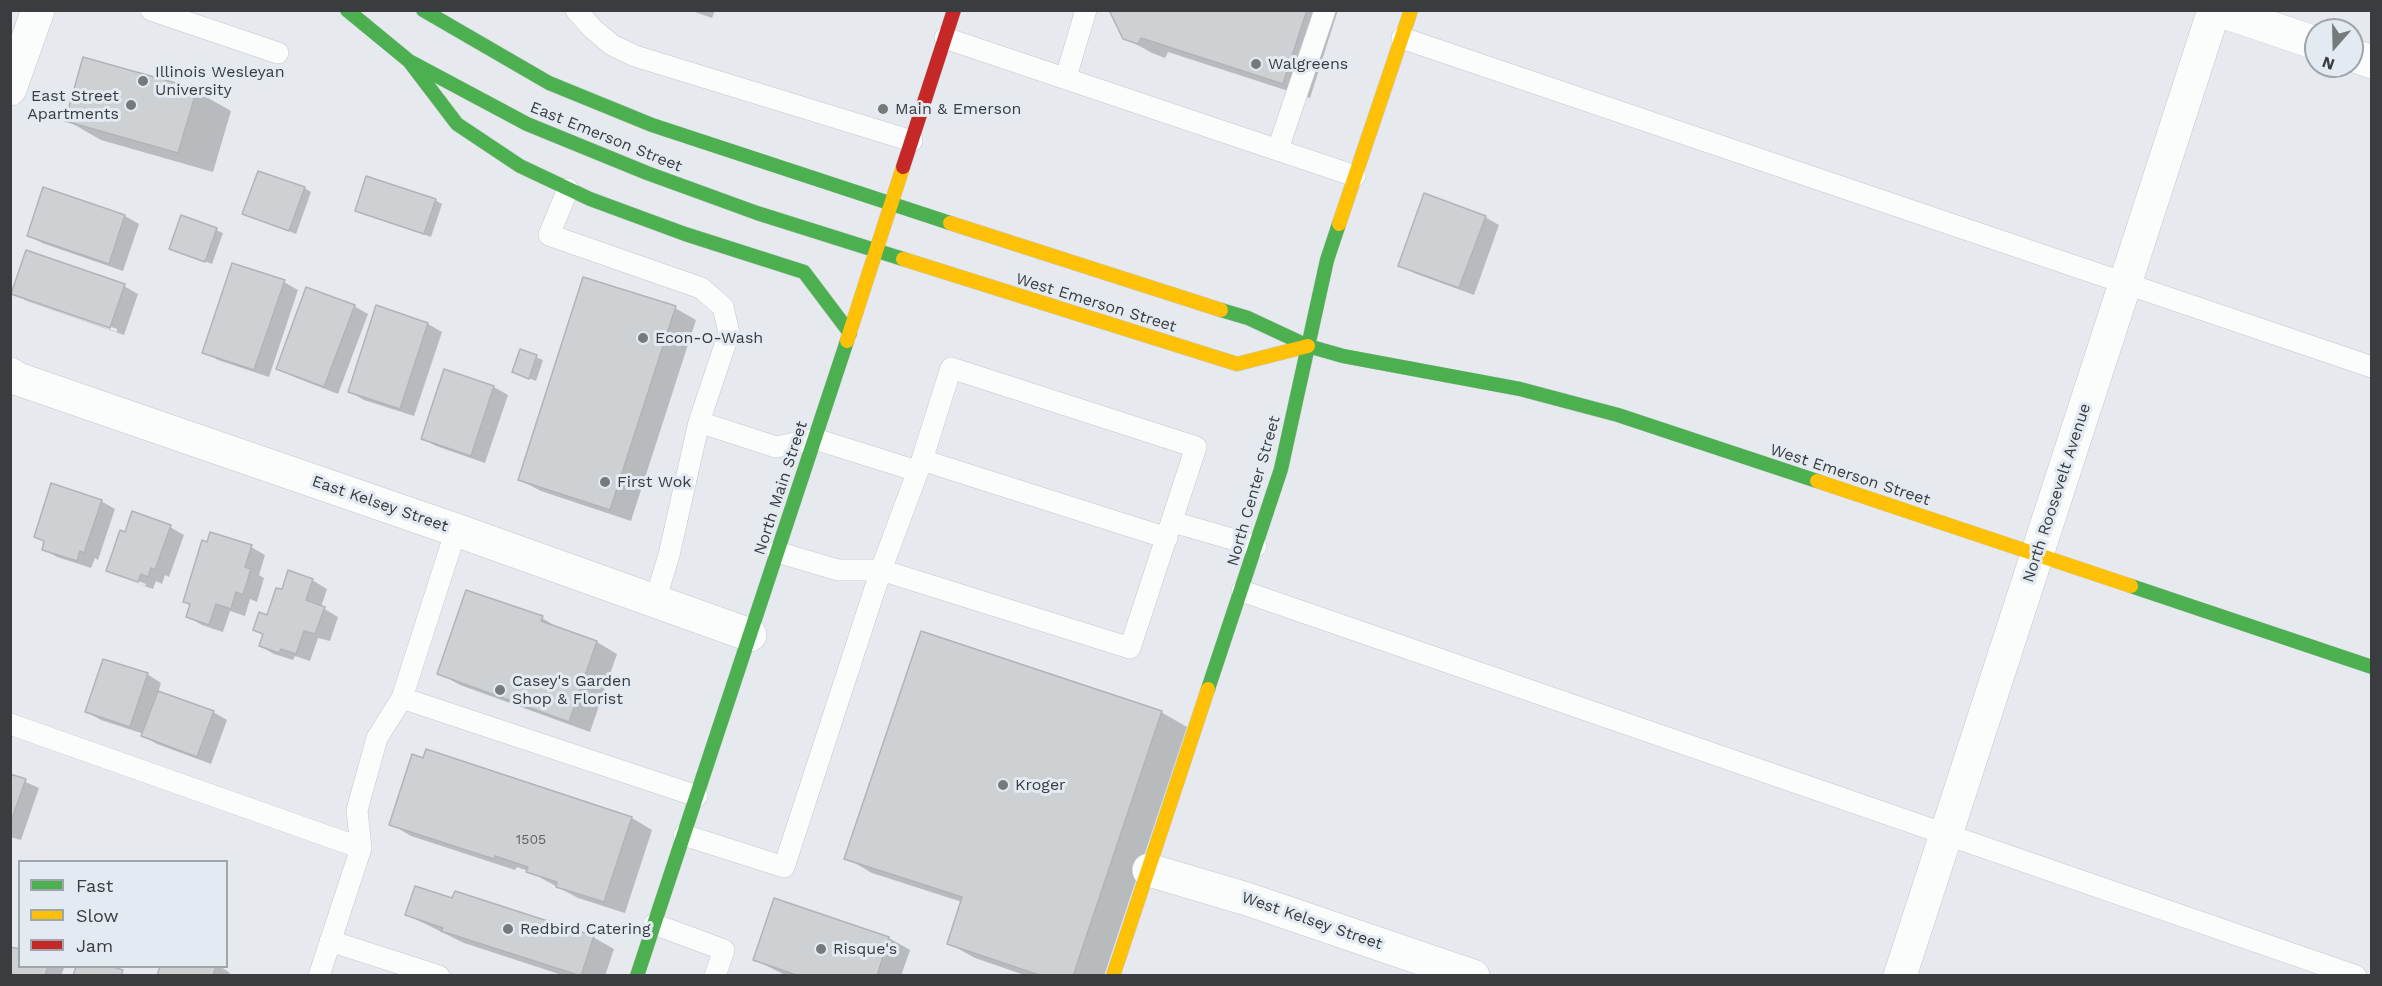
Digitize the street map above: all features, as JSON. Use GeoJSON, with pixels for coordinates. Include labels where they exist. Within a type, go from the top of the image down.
{"type":"FeatureCollection","features":[{"type":"Feature","properties":{"kind":"main road","name":"East Emerson Street"},"geometry":{"type":"LineString","coordinates":[[347,10],[409,61],[526,124],[658,177],[875,251]]}},
{"type":"Feature","properties":{"kind":"main road","name":"East Emerson Street"},"geometry":{"type":"LineString","coordinates":[[423,10],[549,83],[632,117],[891,204]]}},
{"type":"Feature","properties":{"kind":"main road","name":"North Main Street"},"geometry":{"type":"LineString","coordinates":[[638,975],[954,10]]}},
{"type":"Feature","properties":{"kind":"main road","name":"North Center Street"},"geometry":{"type":"LineString","coordinates":[[1113,975],[1281,469],[1327,260],[1411,10]]}},
{"type":"Feature","properties":{"kind":"main road"},"geometry":{"type":"LineString","coordinates":[[409,61],[457,124],[520,166],[590,199],[685,234],[804,272],[850,333]]}},
{"type":"Feature","properties":{"kind":"main road","name":"West Emerson Street"},"geometry":{"type":"LineString","coordinates":[[891,204],[1248,318],[1308,346],[1398,367],[1520,389],[1618,415],[2372,668]]}},
{"type":"Feature","properties":{"kind":"main road","name":"West Emerson Street"},"geometry":{"type":"LineString","coordinates":[[875,251],[1237,364],[1308,346]]}},
{"type":"Feature","properties":{"kind":"street"},"geometry":{"type":"LineString","coordinates":[[10,89],[38,10]]}},
{"type":"Feature","properties":{"kind":"street"},"geometry":{"type":"LineString","coordinates":[[2216,10],[2304,39]]}},
{"type":"Feature","properties":{"kind":"street","name":"North Roosevelt Avenue"},"geometry":{"type":"LineString","coordinates":[[1900,975],[2216,10]]}},
{"type":"Feature","properties":{"kind":"street","name":"East Kelsey Street"},"geometry":{"type":"LineString","coordinates":[[13,386],[456,530],[750,635]]}},
{"type":"Feature","properties":{"kind":"street","name":"West Kelsey Street"},"geometry":{"type":"LineString","coordinates":[[1149,870],[1247,899],[1473,975]]}},
{"type":"Feature","properties":{"kind":"lane"},"geometry":{"type":"LineString","coordinates":[[150,10],[278,53]]}},
{"type":"Feature","properties":{"kind":"lane"},"geometry":{"type":"LineString","coordinates":[[576,10],[612,45],[636,56],[912,141]]}},
{"type":"Feature","properties":{"kind":"lane"},"geometry":{"type":"LineString","coordinates":[[1066,77],[1086,10]]}},
{"type":"Feature","properties":{"kind":"lane"},"geometry":{"type":"LineString","coordinates":[[1278,150],[1325,10]]}},
{"type":"Feature","properties":{"kind":"lane"},"geometry":{"type":"LineString","coordinates":[[945,38],[1355,176]]}},
{"type":"Feature","properties":{"kind":"lane"},"geometry":{"type":"LineString","coordinates":[[1402,38],[2372,367]]}},
{"type":"Feature","properties":{"kind":"lane"},"geometry":{"type":"LineString","coordinates":[[568,189],[549,235],[701,288],[723,307],[729,333],[699,422],[669,555],[655,601]]}},
{"type":"Feature","properties":{"kind":"lane"},"geometry":{"type":"LineString","coordinates":[[684,835],[784,867],[881,570],[920,465],[951,368],[1196,447],[1130,648],[881,570],[838,570],[777,552]]}},
{"type":"Feature","properties":{"kind":"lane"},"geometry":{"type":"LineString","coordinates":[[699,422],[776,447],[815,439],[1170,530],[1256,546]]}},
{"type":"Feature","properties":{"kind":"lane"},"geometry":{"type":"LineString","coordinates":[[319,975],[361,848],[357,810],[377,738],[402,698],[456,530]]}},
{"type":"Feature","properties":{"kind":"lane"},"geometry":{"type":"LineString","coordinates":[[1242,591],[2356,975]]}},
{"type":"Feature","properties":{"kind":"lane"},"geometry":{"type":"LineString","coordinates":[[402,698],[697,796]]}},
{"type":"Feature","properties":{"kind":"lane"},"geometry":{"type":"LineString","coordinates":[[10,724],[361,848]]}},
{"type":"Feature","properties":{"kind":"lane"},"geometry":{"type":"LineString","coordinates":[[654,924],[724,950],[715,975]]}},
{"type":"Feature","properties":{"kind":"lane"},"geometry":{"type":"LineString","coordinates":[[330,941],[438,975]]}},
{"type":"Feature","properties":{"kind":"building","name":"Walgreens"},"geometry":{"type":"Polygon","coordinates":[[[1109,10],[1307,10],[1283,84],[1141,38],[1138,44],[1123,39],[1109,10]]]}},
{"type":"Feature","properties":{"kind":"building","name":"East Street Apartments"},"geometry":{"type":"Polygon","coordinates":[[[83,57],[197,89],[178,153],[65,121],[83,57]]]}},
{"type":"Feature","properties":{"kind":"building"},"geometry":{"type":"Polygon","coordinates":[[[258,171],[305,187],[289,231],[242,214],[258,171]]]}},
{"type":"Feature","properties":{"kind":"building"},"geometry":{"type":"Polygon","coordinates":[[[366,176],[436,199],[424,234],[355,211],[366,176]]]}},
{"type":"Feature","properties":{"kind":"building"},"geometry":{"type":"Polygon","coordinates":[[[43,187],[125,215],[109,264],[27,236],[43,187]]]}},
{"type":"Feature","properties":{"kind":"building"},"geometry":{"type":"Polygon","coordinates":[[[1424,193],[1486,216],[1459,288],[1398,266],[1424,193]]]}},
{"type":"Feature","properties":{"kind":"building"},"geometry":{"type":"Polygon","coordinates":[[[181,215],[217,228],[205,262],[169,249],[181,215]]]}},
{"type":"Feature","properties":{"kind":"building"},"geometry":{"type":"Polygon","coordinates":[[[26,250],[125,284],[110,328],[11,294],[26,250]]]}},
{"type":"Feature","properties":{"kind":"building"},"geometry":{"type":"Polygon","coordinates":[[[232,263],[285,280],[254,370],[202,353],[232,263]]]}},
{"type":"Feature","properties":{"kind":"building"},"geometry":{"type":"Polygon","coordinates":[[[583,277],[676,306],[610,510],[518,480],[583,277]]]}},
{"type":"Feature","properties":{"kind":"building"},"geometry":{"type":"Polygon","coordinates":[[[306,287],[355,305],[324,387],[276,369],[306,287]]]}},
{"type":"Feature","properties":{"kind":"building"},"geometry":{"type":"Polygon","coordinates":[[[376,305],[428,323],[400,409],[348,392],[376,305]]]}},
{"type":"Feature","properties":{"kind":"building"},"geometry":{"type":"Polygon","coordinates":[[[520,349],[537,355],[529,379],[512,372],[520,349]]]}},
{"type":"Feature","properties":{"kind":"building"},"geometry":{"type":"Polygon","coordinates":[[[444,369],[494,386],[471,456],[421,439],[444,369]]]}},
{"type":"Feature","properties":{"kind":"building"},"geometry":{"type":"Polygon","coordinates":[[[51,483],[102,500],[84,553],[80,551],[77,561],[42,550],[44,541],[34,537],[51,483]]]}},
{"type":"Feature","properties":{"kind":"building"},"geometry":{"type":"Polygon","coordinates":[[[132,511],[171,525],[155,570],[151,568],[148,577],[141,574],[138,582],[106,571],[120,530],[125,532],[132,511]]]}},
{"type":"Feature","properties":{"kind":"building"},"geometry":{"type":"Polygon","coordinates":[[[210,532],[252,545],[245,567],[251,569],[243,595],[236,592],[231,609],[216,604],[209,625],[186,617],[190,604],[183,602],[202,540],[207,542],[210,532]]]}},
{"type":"Feature","properties":{"kind":"building"},"geometry":{"type":"Polygon","coordinates":[[[288,570],[313,579],[306,600],[325,607],[315,634],[304,631],[296,654],[281,649],[279,653],[259,646],[263,634],[253,630],[259,612],[267,615],[276,588],[282,589],[288,570]]]}},
{"type":"Feature","properties":{"kind":"building"},"geometry":{"type":"Polygon","coordinates":[[[466,590],[543,616],[541,621],[597,641],[569,722],[437,674],[466,590]]]}},
{"type":"Feature","properties":{"kind":"building","name":"Kroger"},"geometry":{"type":"Polygon","coordinates":[[[921,631],[1162,711],[1073,976],[1042,976],[947,944],[962,897],[844,859],[921,631]]]}},
{"type":"Feature","properties":{"kind":"building"},"geometry":{"type":"Polygon","coordinates":[[[103,659],[148,673],[130,727],[85,712],[103,659]]]}},
{"type":"Feature","properties":{"kind":"building"},"geometry":{"type":"Polygon","coordinates":[[[158,691],[214,711],[197,757],[141,736],[158,691]]]}},
{"type":"Feature","properties":{"kind":"building"},"geometry":{"type":"Polygon","coordinates":[[[426,749],[632,817],[604,902],[556,887],[557,882],[526,872],[528,867],[495,856],[494,859],[389,825],[412,754],[423,758],[426,749]]]}},
{"type":"Feature","properties":{"kind":"building"},"geometry":{"type":"Polygon","coordinates":[[[10,774],[26,779],[10,824],[10,774]]]}},
{"type":"Feature","properties":{"kind":"building","name":"Redbird Catering"},"geometry":{"type":"Polygon","coordinates":[[[415,886],[452,898],[455,891],[594,936],[581,976],[441,931],[443,928],[405,915],[415,886]]]}},
{"type":"Feature","properties":{"kind":"building","name":"Risque's"},"geometry":{"type":"Polygon","coordinates":[[[774,898],[889,937],[877,976],[799,976],[753,960],[774,898]]]}},
{"type":"Feature","properties":{"kind":"building"},"geometry":{"type":"Polygon","coordinates":[[[10,947],[18,949],[18,968],[47,968],[45,976],[10,976],[10,947]]]}},
{"type":"Feature","properties":{"kind":"building"},"geometry":{"type":"Polygon","coordinates":[[[75,968],[123,970],[121,976],[73,976],[75,968]]]}},
{"type":"Feature","properties":{"kind":"building"},"geometry":{"type":"Polygon","coordinates":[[[159,968],[215,968],[213,976],[157,976],[159,968]]]}},
{"type":"Feature","properties":{"kind":"traffic: fast"},"geometry":{"type":"LineString","coordinates":[[347,10],[409,61],[527,124],[647,173],[757,213],[903,259]]}},
{"type":"Feature","properties":{"kind":"traffic: fast"},"geometry":{"type":"LineString","coordinates":[[423,10],[549,83],[652,125],[950,223]]}},
{"type":"Feature","properties":{"kind":"traffic: fast"},"geometry":{"type":"LineString","coordinates":[[409,61],[457,124],[520,166],[590,199],[685,234],[804,272],[850,333]]}},
{"type":"Feature","properties":{"kind":"traffic: fast"},"geometry":{"type":"LineString","coordinates":[[1208,689],[1281,469],[1327,260],[1339,224]]}},
{"type":"Feature","properties":{"kind":"traffic: fast"},"geometry":{"type":"LineString","coordinates":[[1221,310],[1248,318],[1308,346],[1343,356],[1520,389],[1618,415],[1817,481]]}},
{"type":"Feature","properties":{"kind":"traffic: fast"},"geometry":{"type":"LineString","coordinates":[[637,976],[847,341]]}},
{"type":"Feature","properties":{"kind":"traffic: fast"},"geometry":{"type":"LineString","coordinates":[[2131,586],[2372,667]]}},
{"type":"Feature","properties":{"kind":"traffic: slow"},"geometry":{"type":"LineString","coordinates":[[1339,224],[1411,10]]}},
{"type":"Feature","properties":{"kind":"traffic: slow"},"geometry":{"type":"LineString","coordinates":[[847,341],[903,167]]}},
{"type":"Feature","properties":{"kind":"traffic: slow"},"geometry":{"type":"LineString","coordinates":[[950,223],[1221,310]]}},
{"type":"Feature","properties":{"kind":"traffic: slow"},"geometry":{"type":"LineString","coordinates":[[903,259],[1237,364],[1308,346]]}},
{"type":"Feature","properties":{"kind":"traffic: slow"},"geometry":{"type":"LineString","coordinates":[[1817,481],[2131,586]]}},
{"type":"Feature","properties":{"kind":"traffic: slow"},"geometry":{"type":"LineString","coordinates":[[1113,976],[1208,689]]}},
{"type":"Feature","properties":{"kind":"traffic: jam"},"geometry":{"type":"LineString","coordinates":[[903,167],[954,10]]}},
{"type":"Feature","properties":{"kind":"place","name":"Walgreens"},"geometry":{"type":"Point","coordinates":[1256,64]}},
{"type":"Feature","properties":{"kind":"place","name":"Illinois Wesleyan University"},"geometry":{"type":"Point","coordinates":[143,81]}},
{"type":"Feature","properties":{"kind":"place","name":"East Street Apartments"},"geometry":{"type":"Point","coordinates":[131,105]}},
{"type":"Feature","properties":{"kind":"place","name":"Main & Emerson"},"geometry":{"type":"Point","coordinates":[883,109]}},
{"type":"Feature","properties":{"kind":"place","name":"Econ-O-Wash"},"geometry":{"type":"Point","coordinates":[643,338]}},
{"type":"Feature","properties":{"kind":"place","name":"First Wok"},"geometry":{"type":"Point","coordinates":[605,482]}},
{"type":"Feature","properties":{"kind":"place","name":"Casey's Garden Shop & Florist"},"geometry":{"type":"Point","coordinates":[500,690]}},
{"type":"Feature","properties":{"kind":"place","name":"Kroger"},"geometry":{"type":"Point","coordinates":[1003,785]}},
{"type":"Feature","properties":{"kind":"place","name":"Redbird Catering"},"geometry":{"type":"Point","coordinates":[508,929]}},
{"type":"Feature","properties":{"kind":"place","name":"Risque's"},"geometry":{"type":"Point","coordinates":[821,949]}}]}
